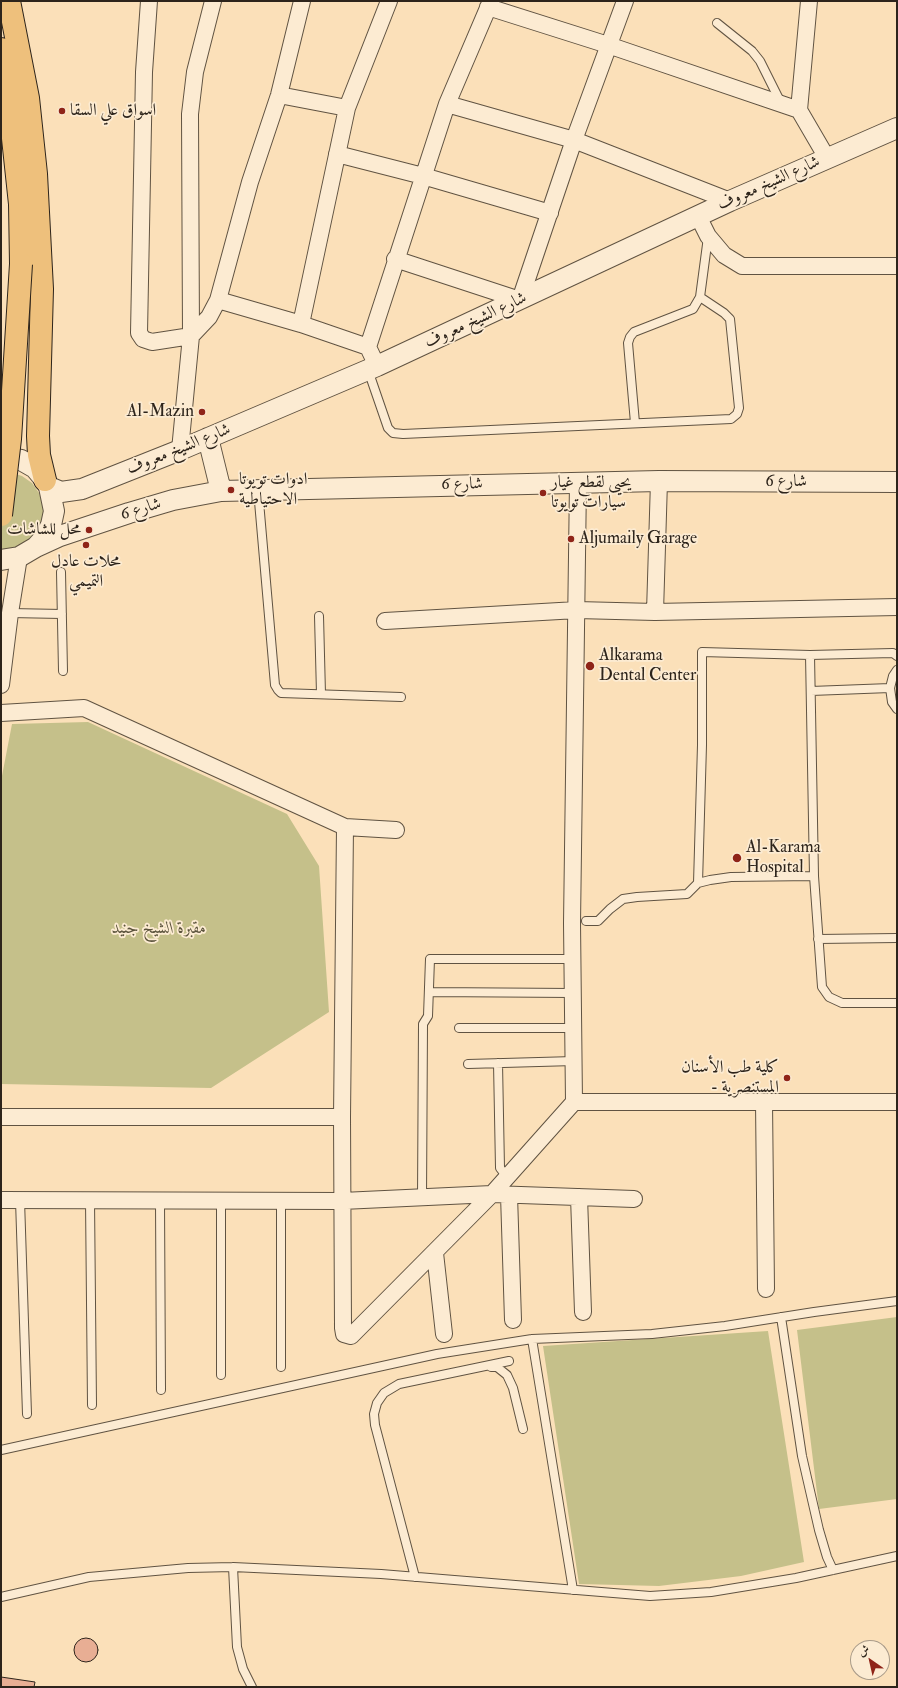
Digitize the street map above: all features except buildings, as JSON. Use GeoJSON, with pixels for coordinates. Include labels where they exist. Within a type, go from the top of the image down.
{"type":"FeatureCollection","features":[{"type":"Feature","properties":{"kind":"main road"},"geometry":{"type":"LineString","coordinates":[[9,1],[28,98],[36,174],[42,289],[38,455],[47,484]]}},
{"type":"Feature","properties":{"kind":"main road"},"geometry":{"type":"LineString","coordinates":[[1,49],[10,110],[20,204],[21,264],[10,439],[1,515]]}},
{"type":"Feature","properties":{"kind":"street"},"geometry":{"type":"LineString","coordinates":[[149,1],[144,72],[139,333],[143,339],[152,342],[191,336],[209,317],[218,300],[250,182],[279,95],[302,1]]}},
{"type":"Feature","properties":{"kind":"street"},"geometry":{"type":"LineString","coordinates":[[180,450],[191,336],[190,114],[195,72],[213,1]]}},
{"type":"Feature","properties":{"kind":"street"},"geometry":{"type":"LineString","coordinates":[[301,324],[347,108],[389,1]]}},
{"type":"Feature","properties":{"kind":"street"},"geometry":{"type":"LineString","coordinates":[[395,259],[520,300],[574,140],[625,1]]}},
{"type":"Feature","properties":{"kind":"street"},"geometry":{"type":"LineString","coordinates":[[809,1],[799,110],[827,158]]}},
{"type":"Feature","properties":{"kind":"street"},"geometry":{"type":"LineString","coordinates":[[372,368],[368,347],[395,259],[447,104],[489,4],[799,110]]}},
{"type":"Feature","properties":{"kind":"street"},"geometry":{"type":"LineString","coordinates":[[279,95],[347,108]]}},
{"type":"Feature","properties":{"kind":"street"},"geometry":{"type":"LineString","coordinates":[[447,104],[574,140],[730,201]]}},
{"type":"Feature","properties":{"kind":"street","name":"شارع الشيخ معروف"},"geometry":{"type":"LineString","coordinates":[[47,484],[61,492],[82,489],[180,450],[372,368],[730,201],[897,128]]}},
{"type":"Feature","properties":{"kind":"street"},"geometry":{"type":"LineString","coordinates":[[337,154],[423,176],[550,213]]}},
{"type":"Feature","properties":{"kind":"street"},"geometry":{"type":"LineString","coordinates":[[698,216],[708,236],[724,255],[742,266],[897,266]]}},
{"type":"Feature","properties":{"kind":"street"},"geometry":{"type":"LineString","coordinates":[[218,300],[301,324],[368,347]]}},
{"type":"Feature","properties":{"kind":"street"},"geometry":{"type":"LineString","coordinates":[[208,438],[221,490]]}},
{"type":"Feature","properties":{"kind":"street"},"geometry":{"type":"LineString","coordinates":[[1,457],[21,460],[35,468],[47,484],[54,511],[51,525],[45,537],[36,547]]}},
{"type":"Feature","properties":{"kind":"street"},"geometry":{"type":"LineString","coordinates":[[655,612],[659,481]]}},
{"type":"Feature","properties":{"kind":"street","name":"شارع 6"},"geometry":{"type":"LineString","coordinates":[[10,558],[60,536],[129,513],[173,500],[221,490],[659,481],[897,482]]}},
{"type":"Feature","properties":{"kind":"street"},"geometry":{"type":"LineString","coordinates":[[345,827],[342,1117],[343,1328],[347,1336],[351,1336],[492,1194],[574,1102],[572,959],[578,482]]}},
{"type":"Feature","properties":{"kind":"street"},"geometry":{"type":"LineString","coordinates":[[1,685],[10,613],[10,558]]}},
{"type":"Feature","properties":{"kind":"street"},"geometry":{"type":"LineString","coordinates":[[385,622],[577,610],[655,612],[897,607]]}},
{"type":"Feature","properties":{"kind":"street"},"geometry":{"type":"LineString","coordinates":[[1,713],[84,708],[345,827],[396,830]]}},
{"type":"Feature","properties":{"kind":"street"},"geometry":{"type":"LineString","coordinates":[[574,1102],[897,1102]]}},
{"type":"Feature","properties":{"kind":"street"},"geometry":{"type":"LineString","coordinates":[[764,1102],[766,1289]]}},
{"type":"Feature","properties":{"kind":"street"},"geometry":{"type":"LineString","coordinates":[[1,1117],[342,1117]]}},
{"type":"Feature","properties":{"kind":"street"},"geometry":{"type":"LineString","coordinates":[[1,1200],[342,1201],[492,1194],[634,1199]]}},
{"type":"Feature","properties":{"kind":"street"},"geometry":{"type":"LineString","coordinates":[[509,1195],[513,1320]]}},
{"type":"Feature","properties":{"kind":"street"},"geometry":{"type":"LineString","coordinates":[[579,1197],[583,1312]]}},
{"type":"Feature","properties":{"kind":"street"},"geometry":{"type":"LineString","coordinates":[[435,1253],[444,1334]]}},
{"type":"Feature","properties":{"kind":"lane"},"geometry":{"type":"LineString","coordinates":[[717,23],[752,51],[760,61],[781,104]]}},
{"type":"Feature","properties":{"kind":"lane"},"geometry":{"type":"LineString","coordinates":[[635,423],[628,343],[630,337],[634,332],[693,309],[700,297],[708,236]]}},
{"type":"Feature","properties":{"kind":"lane"},"geometry":{"type":"LineString","coordinates":[[372,368],[388,428],[393,433],[410,434],[731,419],[737,414],[739,408],[730,319],[724,313],[700,297]]}},
{"type":"Feature","properties":{"kind":"lane"},"geometry":{"type":"LineString","coordinates":[[258,489],[275,685],[281,693],[401,697]]}},
{"type":"Feature","properties":{"kind":"lane"},"geometry":{"type":"LineString","coordinates":[[61,572],[63,671]]}},
{"type":"Feature","properties":{"kind":"lane"},"geometry":{"type":"LineString","coordinates":[[10,613],[62,614]]}},
{"type":"Feature","properties":{"kind":"lane"},"geometry":{"type":"LineString","coordinates":[[319,616],[321,694]]}},
{"type":"Feature","properties":{"kind":"lane"},"geometry":{"type":"LineString","coordinates":[[698,883],[702,745],[702,652],[810,655],[893,653],[897,656]]}},
{"type":"Feature","properties":{"kind":"lane"},"geometry":{"type":"LineString","coordinates":[[810,655],[814,876],[822,987],[830,997],[842,1003],[897,1003]]}},
{"type":"Feature","properties":{"kind":"lane"},"geometry":{"type":"LineString","coordinates":[[897,670],[893,676],[890,688],[892,702],[897,709]]}},
{"type":"Feature","properties":{"kind":"lane"},"geometry":{"type":"LineString","coordinates":[[811,691],[890,688]]}},
{"type":"Feature","properties":{"kind":"lane"},"geometry":{"type":"LineString","coordinates":[[586,921],[598,921],[623,899],[687,894],[698,883],[731,878],[814,876]]}},
{"type":"Feature","properties":{"kind":"lane"},"geometry":{"type":"LineString","coordinates":[[818,939],[897,938]]}},
{"type":"Feature","properties":{"kind":"lane"},"geometry":{"type":"LineString","coordinates":[[422,1198],[424,1024],[428,1016],[430,959],[572,959]]}},
{"type":"Feature","properties":{"kind":"lane"},"geometry":{"type":"LineString","coordinates":[[429,992],[573,993]]}},
{"type":"Feature","properties":{"kind":"lane"},"geometry":{"type":"LineString","coordinates":[[459,1028],[573,1028]]}},
{"type":"Feature","properties":{"kind":"lane"},"geometry":{"type":"LineString","coordinates":[[468,1064],[574,1062]]}},
{"type":"Feature","properties":{"kind":"lane"},"geometry":{"type":"LineString","coordinates":[[498,1063],[500,1168],[507,1177]]}},
{"type":"Feature","properties":{"kind":"lane"},"geometry":{"type":"LineString","coordinates":[[20,1200],[27,1414]]}},
{"type":"Feature","properties":{"kind":"lane"},"geometry":{"type":"LineString","coordinates":[[90,1200],[92,1405]]}},
{"type":"Feature","properties":{"kind":"lane"},"geometry":{"type":"LineString","coordinates":[[160,1201],[161,1390]]}},
{"type":"Feature","properties":{"kind":"lane"},"geometry":{"type":"LineString","coordinates":[[221,1201],[221,1375]]}},
{"type":"Feature","properties":{"kind":"lane"},"geometry":{"type":"LineString","coordinates":[[280,1201],[281,1366]]}},
{"type":"Feature","properties":{"kind":"lane"},"geometry":{"type":"LineString","coordinates":[[1,1450],[437,1354],[532,1339],[652,1334],[725,1326],[897,1302]]}},
{"type":"Feature","properties":{"kind":"lane"},"geometry":{"type":"LineString","coordinates":[[781,1318],[802,1456],[819,1530],[827,1557],[833,1570]]}},
{"type":"Feature","properties":{"kind":"lane"},"geometry":{"type":"LineString","coordinates":[[532,1339],[573,1590]]}},
{"type":"Feature","properties":{"kind":"lane"},"geometry":{"type":"LineString","coordinates":[[415,1577],[375,1425],[374,1414],[377,1403],[384,1393],[399,1384],[509,1361]]}},
{"type":"Feature","properties":{"kind":"lane"},"geometry":{"type":"LineString","coordinates":[[484,1366],[498,1367],[507,1375],[513,1388],[523,1429]]}},
{"type":"Feature","properties":{"kind":"lane"},"geometry":{"type":"LineString","coordinates":[[1,1597],[89,1577],[188,1568],[233,1567],[415,1577],[650,1596],[711,1592],[796,1578],[897,1556]]}},
{"type":"Feature","properties":{"kind":"lane"},"geometry":{"type":"LineString","coordinates":[[233,1567],[237,1647],[243,1669],[251,1687]]}},
{"type":"Feature","properties":{"kind":"green space"},"geometry":{"type":"Polygon","coordinates":[[[1,472],[10,472],[22,476],[32,483],[39,493],[43,505],[43,517],[38,529],[31,539],[20,547],[6,550],[1,549],[1,472]]]}},
{"type":"Feature","properties":{"kind":"green space","name":"مقبرة الشيخ جنيد"},"geometry":{"type":"Polygon","coordinates":[[[88,722],[287,814],[319,866],[329,1012],[211,1088],[1,1084],[1,781],[12,724],[88,722]]]}},
{"type":"Feature","properties":{"kind":"green space"},"geometry":{"type":"Polygon","coordinates":[[[897,1317],[897,1499],[819,1509],[797,1330],[897,1317]]]}},
{"type":"Feature","properties":{"kind":"green space"},"geometry":{"type":"Polygon","coordinates":[[[768,1331],[804,1562],[741,1576],[659,1586],[579,1584],[543,1346],[768,1331]]]}},
{"type":"Feature","properties":{"kind":"place","name":"اسواق علي السقا"},"geometry":{"type":"Point","coordinates":[62,111]}},
{"type":"Feature","properties":{"kind":"place","name":"Al-Mazin"},"geometry":{"type":"Point","coordinates":[202,412]}},
{"type":"Feature","properties":{"kind":"place","name":"ادوات تويوتا الاحتياطية"},"geometry":{"type":"Point","coordinates":[231,490]}},
{"type":"Feature","properties":{"kind":"place","name":"يحيى لقطع غيار سيارات تويوتا"},"geometry":{"type":"Point","coordinates":[543,493]}},
{"type":"Feature","properties":{"kind":"place","name":"محل للشاشات"},"geometry":{"type":"Point","coordinates":[89,530]}},
{"type":"Feature","properties":{"kind":"place","name":"Aljumaily Garage"},"geometry":{"type":"Point","coordinates":[571,539]}},
{"type":"Feature","properties":{"kind":"place","name":"محلات عادل التميمي"},"geometry":{"type":"Point","coordinates":[86,545]}},
{"type":"Feature","properties":{"kind":"place","name":"Alkarama Dental Center"},"geometry":{"type":"Point","coordinates":[590,666]}},
{"type":"Feature","properties":{"kind":"place","name":"Al-Karama Hospital"},"geometry":{"type":"Point","coordinates":[737,858]}},
{"type":"Feature","properties":{"kind":"place","name":"كلية طب الأسنان - المستنصرية"},"geometry":{"type":"Point","coordinates":[787,1078]}}]}
